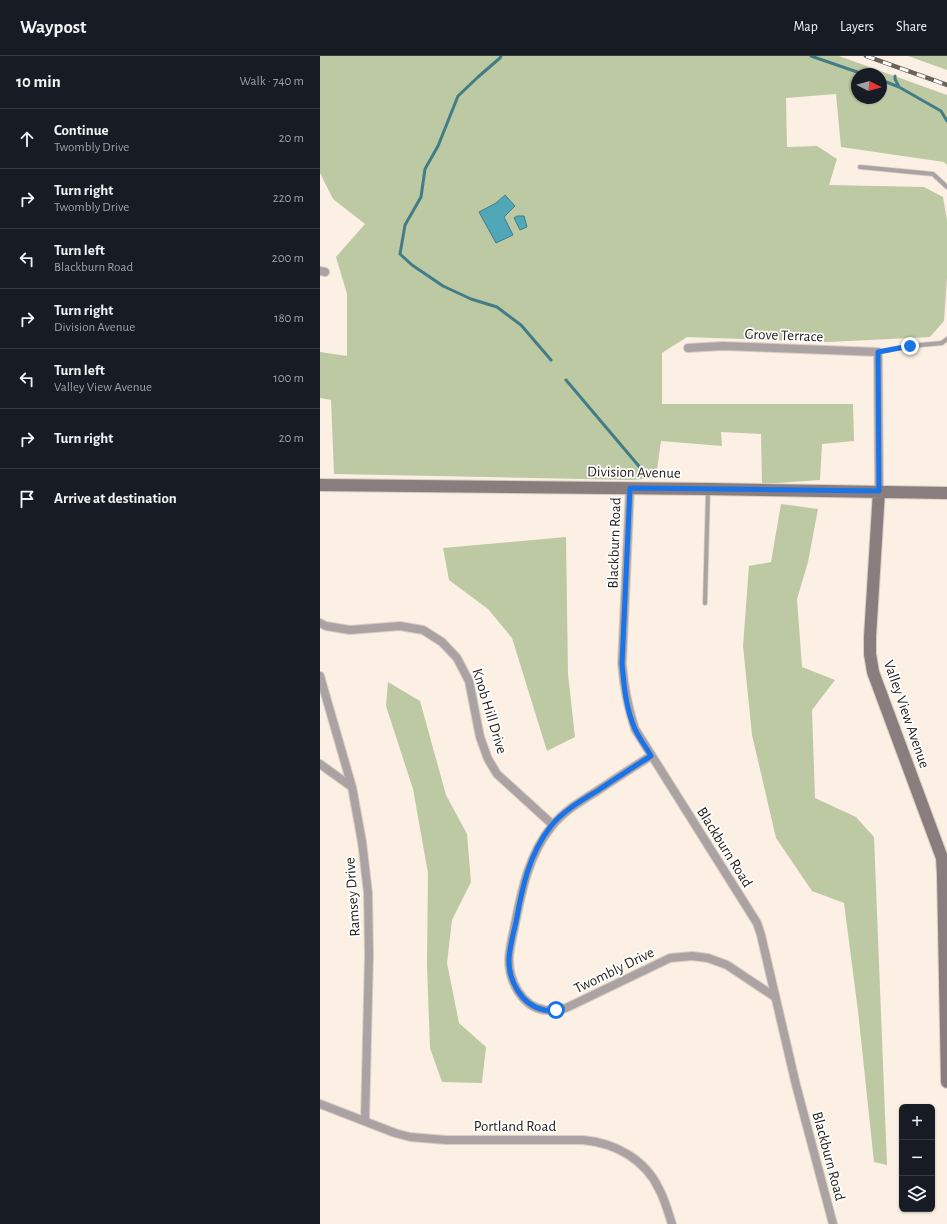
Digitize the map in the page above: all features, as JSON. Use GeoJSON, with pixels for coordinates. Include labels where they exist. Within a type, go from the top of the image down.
{"type":"FeatureCollection","features":[{"type":"Feature","properties":{"kind":"street","name":"Grove Terrace"},"geometry":{"type":"LineString","coordinates":[[688,348],[724,346],[878,352]]}},
{"type":"Feature","properties":{"kind":"street","name":"Valley View Avenue"},"geometry":{"type":"LineString","coordinates":[[878,352],[879,491],[870,654],[873,672],[942,858],[944,875],[947,1082]]}},
{"type":"Feature","properties":{"kind":"street","name":"Division Avenue"},"geometry":{"type":"LineString","coordinates":[[320,485],[947,493]]}},
{"type":"Feature","properties":{"kind":"street","name":"Blackburn Road"},"geometry":{"type":"LineString","coordinates":[[630,488],[622,664],[628,710],[635,729],[651,756],[757,923],[796,1085],[833,1224]]}},
{"type":"Feature","properties":{"kind":"street","name":"Knob Hill Drive"},"geometry":{"type":"LineString","coordinates":[[320,624],[350,630],[400,626],[423,630],[442,642],[457,658],[469,681],[480,737],[488,760],[497,774],[552,825]]}},
{"type":"Feature","properties":{"kind":"street","name":"Ramsey Drive"},"geometry":{"type":"LineString","coordinates":[[320,676],[352,787],[362,842],[368,893],[370,955],[365,1121]]}},
{"type":"Feature","properties":{"kind":"street","name":"Twombly Drive"},"geometry":{"type":"LineString","coordinates":[[651,756],[572,807],[552,825],[541,841],[526,874],[509,959],[515,986],[520,995],[536,1007],[545,1010],[556,1010],[566,1008],[670,958],[692,956],[708,958],[727,965],[775,997]]}},
{"type":"Feature","properties":{"kind":"street"},"geometry":{"type":"LineString","coordinates":[[320,764],[352,787]]}},
{"type":"Feature","properties":{"kind":"street","name":"Portland Road"},"geometry":{"type":"LineString","coordinates":[[320,1104],[395,1133],[424,1138],[446,1140],[583,1140],[599,1142],[612,1146],[636,1160],[649,1173],[659,1188],[672,1224]]}},
{"type":"Feature","properties":{"kind":"lane"},"geometry":{"type":"LineString","coordinates":[[860,167],[933,174],[947,187]]}},
{"type":"Feature","properties":{"kind":"lane"},"geometry":{"type":"LineString","coordinates":[[878,352],[910,346],[942,343],[947,339]]}},
{"type":"Feature","properties":{"kind":"lane"},"geometry":{"type":"LineString","coordinates":[[705,603],[708,489]]}},
{"type":"Feature","properties":{"kind":"green space"},"geometry":{"type":"Polygon","coordinates":[[[320,56],[839,56],[872,68],[851,68],[851,104],[887,104],[887,73],[947,95],[947,165],[944,162],[841,147],[836,94],[786,98],[787,147],[817,146],[837,159],[829,185],[924,187],[943,197],[947,220],[947,278],[944,321],[930,337],[828,342],[687,337],[662,353],[662,404],[853,404],[854,441],[822,444],[820,480],[762,484],[761,434],[721,432],[722,446],[661,441],[656,478],[631,480],[334,474],[331,400],[320,398],[320,352],[347,356],[347,294],[336,257],[365,224],[333,199],[320,173],[320,56]]]}},
{"type":"Feature","properties":{"kind":"green space"},"geometry":{"type":"Polygon","coordinates":[[[908,56],[947,56],[947,70],[908,56]]]}},
{"type":"Feature","properties":{"kind":"green space"},"geometry":{"type":"Polygon","coordinates":[[[781,504],[818,509],[808,562],[797,599],[802,667],[835,680],[812,710],[815,798],[856,817],[874,837],[887,1165],[874,1162],[858,1011],[844,903],[812,891],[776,838],[752,735],[743,646],[749,566],[771,562],[781,504]]]}},
{"type":"Feature","properties":{"kind":"green space"},"geometry":{"type":"Polygon","coordinates":[[[566,537],[568,674],[575,737],[547,751],[512,638],[488,609],[449,580],[443,548],[566,537]]]}},
{"type":"Feature","properties":{"kind":"green space"},"geometry":{"type":"Polygon","coordinates":[[[388,682],[420,701],[446,795],[467,834],[471,882],[452,920],[447,963],[459,1023],[486,1047],[482,1083],[442,1082],[430,1048],[427,965],[428,873],[413,789],[386,706],[388,682]]]}},
{"type":"Feature","properties":{"kind":"water"},"geometry":{"type":"Polygon","coordinates":[[[505,195],[515,206],[504,217],[513,235],[496,243],[479,212],[496,203],[505,195]]]}},
{"type":"Feature","properties":{"kind":"water"},"geometry":{"type":"Polygon","coordinates":[[[517,216],[524,216],[527,227],[520,230],[514,218],[517,216]]]}},
{"type":"Feature","properties":{"kind":"waterway"},"geometry":{"type":"LineString","coordinates":[[501,56],[458,96],[438,146],[425,169],[421,197],[405,225],[400,254],[412,265],[443,286],[471,299],[497,307],[521,325],[551,360]]}},
{"type":"Feature","properties":{"kind":"waterway"},"geometry":{"type":"LineString","coordinates":[[811,56],[851,70]]}},
{"type":"Feature","properties":{"kind":"waterway"},"geometry":{"type":"LineString","coordinates":[[895,76],[899,87]]}},
{"type":"Feature","properties":{"kind":"waterway"},"geometry":{"type":"LineString","coordinates":[[887,82],[899,87],[941,111],[947,121]]}},
{"type":"Feature","properties":{"kind":"waterway"},"geometry":{"type":"LineString","coordinates":[[566,380],[643,471]]}},
{"type":"Feature","properties":{"kind":"railway"},"geometry":{"type":"LineString","coordinates":[[866,56],[947,85]]}},
{"type":"Feature","properties":{"kind":"route"},"geometry":{"type":"LineString","coordinates":[[556,1010],[545,1010],[536,1007],[520,995],[515,986],[510,968],[509,959],[526,874],[541,841],[552,825],[572,807],[651,756],[635,729],[628,710],[622,664],[630,488],[879,491],[878,352],[910,346]]}}]}
